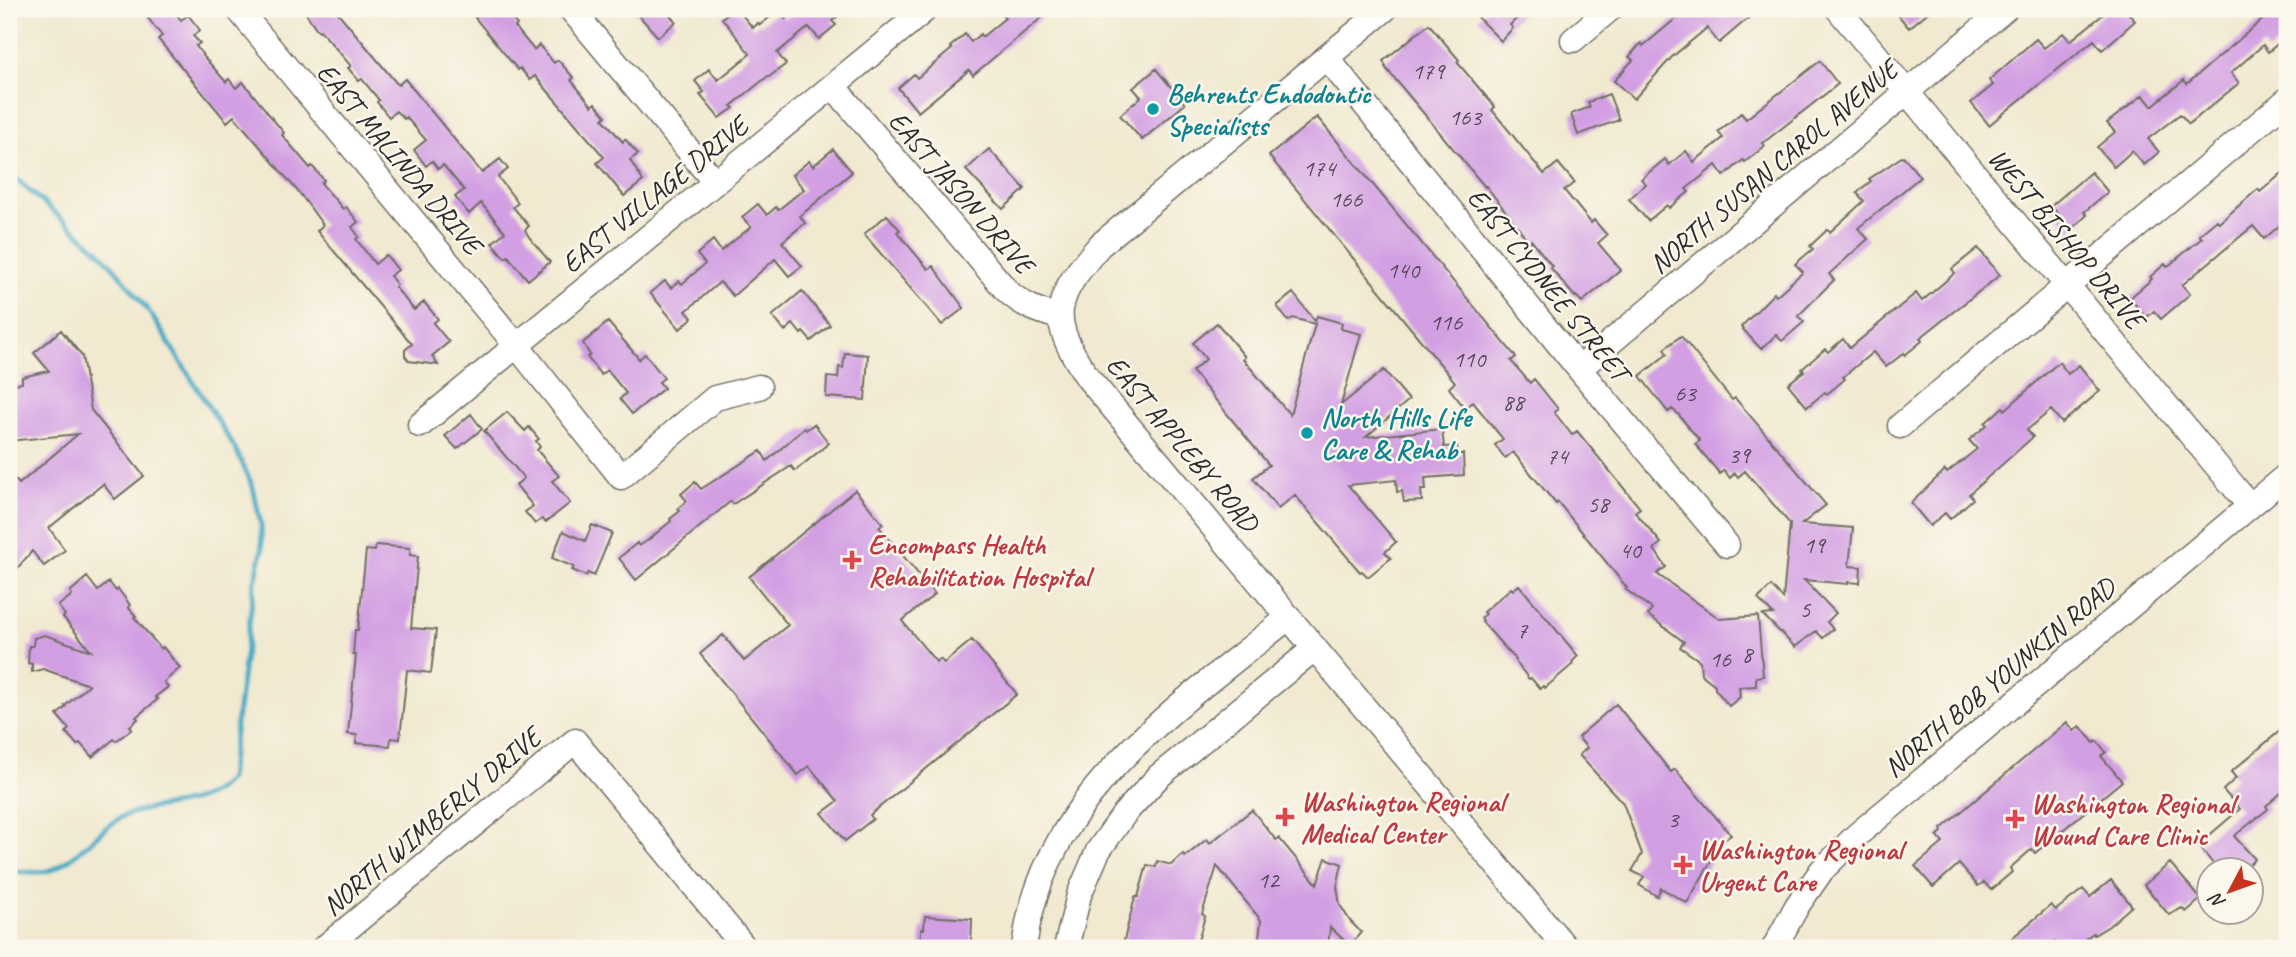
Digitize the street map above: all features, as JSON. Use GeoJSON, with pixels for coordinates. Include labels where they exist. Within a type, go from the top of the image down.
{"type":"FeatureCollection","features":[{"type":"Feature","properties":{"kind":"street","name":"EAST MALINDA DRIVE"},"geometry":{"type":"LineString","coordinates":[[238,9],[517,346],[621,477],[715,398],[759,387]]}},
{"type":"Feature","properties":{"kind":"street"},"geometry":{"type":"LineString","coordinates":[[571,9],[715,182]]}},
{"type":"Feature","properties":{"kind":"street","name":"EAST VILLAGE DRIVE"},"geometry":{"type":"LineString","coordinates":[[420,425],[926,9]]}},
{"type":"Feature","properties":{"kind":"street"},"geometry":{"type":"LineString","coordinates":[[1059,317],[1063,298],[1080,267],[1100,245],[1385,9]]}},
{"type":"Feature","properties":{"kind":"street"},"geometry":{"type":"LineString","coordinates":[[1573,40],[1610,9]]}},
{"type":"Feature","properties":{"kind":"street","name":"WEST BISHOP DRIVE"},"geometry":{"type":"LineString","coordinates":[[1838,9],[2250,506]]}},
{"type":"Feature","properties":{"kind":"street","name":"NORTH SUSAN CAROL AVENUE"},"geometry":{"type":"LineString","coordinates":[[1579,369],[2005,9]]}},
{"type":"Feature","properties":{"kind":"street","name":"EAST CYDNEE STREET"},"geometry":{"type":"LineString","coordinates":[[1327,58],[1579,369],[1727,545]]}},
{"type":"Feature","properties":{"kind":"street","name":"EAST JASON DRIVE"},"geometry":{"type":"LineString","coordinates":[[833,86],[1006,290],[1019,302],[1034,310],[1059,317]]}},
{"type":"Feature","properties":{"kind":"street"},"geometry":{"type":"LineString","coordinates":[[1900,426],[2287,100]]}},
{"type":"Feature","properties":{"kind":"street","name":"EAST APPLEBY ROAD"},"geometry":{"type":"LineString","coordinates":[[1059,317],[1063,337],[1088,378],[1566,948]]}},
{"type":"Feature","properties":{"kind":"street","name":"NORTH BOB YOUNKIN ROAD"},"geometry":{"type":"LineString","coordinates":[[1773,948],[1822,870],[1857,835],[2287,475]]}},
{"type":"Feature","properties":{"kind":"street"},"geometry":{"type":"LineString","coordinates":[[1024,948],[1039,886],[1064,831],[1096,785],[1134,744],[1289,617]]}},
{"type":"Feature","properties":{"kind":"street"},"geometry":{"type":"LineString","coordinates":[[1066,948],[1079,895],[1098,851],[1125,813],[1159,776],[1315,648]]}},
{"type":"Feature","properties":{"kind":"street","name":"NORTH WIMBERLY DRIVE"},"geometry":{"type":"LineString","coordinates":[[324,948],[575,741],[745,948]]}},
{"type":"Feature","properties":{"kind":"building"},"geometry":{"type":"Polygon","coordinates":[[[141,9],[172,9],[181,20],[188,15],[200,30],[193,36],[200,43],[196,46],[205,58],[226,82],[229,79],[236,88],[243,82],[284,133],[282,135],[324,180],[321,183],[358,222],[352,227],[359,237],[356,239],[375,264],[386,255],[398,270],[390,276],[397,285],[395,287],[414,310],[424,302],[438,319],[433,323],[449,342],[432,356],[438,365],[409,361],[405,350],[412,344],[317,231],[323,225],[301,195],[234,116],[227,122],[158,39],[162,36],[141,9]]]}},
{"type":"Feature","properties":{"kind":"building"},"geometry":{"type":"Polygon","coordinates":[[[303,9],[335,9],[398,85],[405,79],[482,173],[500,159],[508,169],[498,177],[518,203],[513,207],[529,226],[525,230],[529,237],[550,262],[528,280],[508,256],[505,258],[492,243],[505,232],[481,203],[469,214],[455,197],[464,190],[443,165],[438,169],[432,161],[426,166],[414,150],[426,140],[406,117],[404,119],[396,111],[389,117],[377,102],[379,100],[362,79],[359,81],[348,68],[351,66],[320,30],[318,31],[303,9]]]}},
{"type":"Feature","properties":{"kind":"building"},"geometry":{"type":"Polygon","coordinates":[[[486,9],[504,9],[534,50],[539,45],[554,63],[558,60],[574,78],[571,80],[592,106],[595,103],[606,116],[603,119],[623,142],[625,139],[638,154],[630,160],[643,181],[624,196],[597,163],[604,157],[535,76],[530,80],[520,68],[518,70],[475,18],[486,9]]]}},
{"type":"Feature","properties":{"kind":"building"},"geometry":{"type":"Polygon","coordinates":[[[633,9],[665,9],[676,22],[658,37],[633,9]]]}},
{"type":"Feature","properties":{"kind":"building"},"geometry":{"type":"Polygon","coordinates":[[[737,9],[753,28],[779,10],[785,19],[797,9],[846,9],[832,21],[836,25],[819,39],[809,27],[777,53],[786,64],[719,118],[700,95],[704,92],[695,81],[709,69],[718,80],[750,54],[722,18],[737,9]]]}},
{"type":"Feature","properties":{"kind":"building"},"geometry":{"type":"Polygon","coordinates":[[[998,9],[1052,9],[973,75],[969,70],[918,112],[898,88],[914,74],[917,78],[952,49],[950,47],[965,34],[971,42],[980,34],[982,37],[1005,18],[998,9]]]}},
{"type":"Feature","properties":{"kind":"building"},"geometry":{"type":"Polygon","coordinates":[[[1488,9],[1526,9],[1510,25],[1513,28],[1501,41],[1478,18],[1488,9]]]}},
{"type":"Feature","properties":{"kind":"building"},"geometry":{"type":"Polygon","coordinates":[[[1673,9],[1759,9],[1719,43],[1707,28],[1672,57],[1634,99],[1614,81],[1633,60],[1629,57],[1641,43],[1643,46],[1679,16],[1673,9]]]}},
{"type":"Feature","properties":{"kind":"building"},"geometry":{"type":"Polygon","coordinates":[[[1893,9],[1932,9],[1909,28],[1893,9]]]}},
{"type":"Feature","properties":{"kind":"building"},"geometry":{"type":"Polygon","coordinates":[[[2110,9],[2125,9],[2135,21],[2102,50],[2094,40],[1989,125],[1971,103],[1993,85],[1989,80],[2036,39],[2044,48],[2063,33],[2070,41],[2110,9]]]}},
{"type":"Feature","properties":{"kind":"building"},"geometry":{"type":"Polygon","coordinates":[[[2275,9],[2287,9],[2287,36],[2268,52],[2263,45],[2231,73],[2239,83],[2189,124],[2180,114],[2148,139],[2159,152],[2144,165],[2132,151],[2114,167],[2097,147],[2115,132],[2107,123],[2143,95],[2152,106],[2184,80],[2187,84],[2275,9]]]}},
{"type":"Feature","properties":{"kind":"building"},"geometry":{"type":"Polygon","coordinates":[[[1429,24],[1495,107],[1492,110],[1544,174],[1558,163],[1575,183],[1564,190],[1591,223],[1594,220],[1607,235],[1598,243],[1621,270],[1582,302],[1575,297],[1531,240],[1529,242],[1486,186],[1385,67],[1383,61],[1429,24]]]}},
{"type":"Feature","properties":{"kind":"building"},"geometry":{"type":"Polygon","coordinates":[[[1820,61],[1838,84],[1763,143],[1765,146],[1745,162],[1743,160],[1724,176],[1716,165],[1686,189],[1689,192],[1648,221],[1629,199],[1646,184],[1641,179],[1665,159],[1669,165],[1686,151],[1694,162],[1723,138],[1718,132],[1741,113],[1746,119],[1820,61]]]}},
{"type":"Feature","properties":{"kind":"building","name":"Behrents Endodontic Specialists"},"geometry":{"type":"Polygon","coordinates":[[[1156,69],[1185,104],[1142,140],[1120,115],[1141,97],[1133,88],[1156,69]]]}},
{"type":"Feature","properties":{"kind":"building"},"geometry":{"type":"Polygon","coordinates":[[[1609,94],[1619,120],[1578,135],[1571,114],[1590,107],[1588,102],[1609,94]]]}},
{"type":"Feature","properties":{"kind":"building"},"geometry":{"type":"Polygon","coordinates":[[[1317,117],[1516,357],[1511,361],[1530,383],[1534,379],[1558,409],[1554,412],[1572,435],[1577,431],[1640,508],[1635,512],[1661,543],[1654,549],[1666,567],[1657,574],[1720,619],[1758,616],[1763,676],[1756,677],[1756,686],[1739,687],[1740,697],[1729,706],[1715,689],[1715,685],[1701,674],[1700,661],[1680,647],[1684,642],[1648,615],[1652,609],[1625,589],[1627,588],[1558,502],[1556,504],[1513,452],[1505,458],[1495,445],[1503,439],[1473,402],[1465,408],[1449,388],[1455,382],[1269,156],[1317,117]]]}},
{"type":"Feature","properties":{"kind":"building"},"geometry":{"type":"Polygon","coordinates":[[[833,149],[852,172],[800,216],[805,223],[782,242],[802,266],[789,276],[775,259],[733,296],[720,282],[686,311],[692,318],[680,329],[650,293],[665,281],[671,288],[679,281],[682,284],[705,264],[697,254],[713,240],[721,251],[751,227],[742,217],[758,204],[767,215],[776,207],[778,210],[804,189],[792,175],[809,161],[813,166],[833,149]]]}},
{"type":"Feature","properties":{"kind":"building"},"geometry":{"type":"Polygon","coordinates":[[[989,149],[1025,189],[1003,209],[966,170],[989,149]]]}},
{"type":"Feature","properties":{"kind":"building"},"geometry":{"type":"Polygon","coordinates":[[[1903,156],[1920,177],[1858,228],[1868,239],[1829,274],[1834,280],[1798,316],[1804,322],[1782,341],[1776,335],[1761,349],[1741,327],[1774,293],[1776,296],[1803,272],[1795,264],[1813,249],[1810,246],[1827,230],[1830,232],[1864,201],[1857,193],[1871,181],[1869,179],[1903,156]]]}},
{"type":"Feature","properties":{"kind":"building"},"geometry":{"type":"Polygon","coordinates":[[[2287,169],[2287,219],[2264,239],[2253,226],[2182,285],[2190,294],[2161,319],[2154,311],[2146,318],[2130,298],[2165,264],[2167,267],[2202,238],[2199,235],[2217,220],[2219,223],[2258,189],[2260,192],[2287,169]]]}},
{"type":"Feature","properties":{"kind":"building"},"geometry":{"type":"Polygon","coordinates":[[[2091,172],[2108,192],[2084,212],[2087,215],[2071,230],[2051,206],[2091,172]]]}},
{"type":"Feature","properties":{"kind":"building"},"geometry":{"type":"Polygon","coordinates":[[[887,215],[900,230],[897,232],[928,269],[933,266],[964,308],[942,325],[864,234],[887,215]]]}},
{"type":"Feature","properties":{"kind":"building"},"geometry":{"type":"Polygon","coordinates":[[[1978,248],[2000,275],[1920,338],[1922,341],[1905,355],[1904,353],[1886,367],[1873,352],[1827,394],[1825,392],[1807,407],[1788,384],[1825,349],[1828,352],[1843,339],[1850,348],[1916,293],[1922,301],[1955,273],[1952,269],[1978,248]]]}},
{"type":"Feature","properties":{"kind":"building"},"geometry":{"type":"Polygon","coordinates":[[[802,291],[830,325],[811,341],[793,324],[785,331],[772,316],[802,291]]]}},
{"type":"Feature","properties":{"kind":"building","name":"North Hills Life Care & Rehab"},"geometry":{"type":"Polygon","coordinates":[[[1293,293],[1315,321],[1317,316],[1342,323],[1341,329],[1361,334],[1341,405],[1384,370],[1409,400],[1366,437],[1442,429],[1444,447],[1457,446],[1458,454],[1463,454],[1464,475],[1425,478],[1426,490],[1421,490],[1422,501],[1404,502],[1402,491],[1397,492],[1396,480],[1348,485],[1396,542],[1385,552],[1391,558],[1368,577],[1360,572],[1295,495],[1278,509],[1253,478],[1269,465],[1192,371],[1206,359],[1193,343],[1217,323],[1290,415],[1315,324],[1293,318],[1288,321],[1277,306],[1293,293]]]}},
{"type":"Feature","properties":{"kind":"building"},"geometry":{"type":"Polygon","coordinates":[[[608,322],[639,359],[645,354],[664,378],[659,382],[664,388],[632,414],[620,399],[626,393],[607,370],[601,375],[587,357],[590,355],[583,343],[608,322]]]}},
{"type":"Feature","properties":{"kind":"building"},"geometry":{"type":"Polygon","coordinates":[[[61,330],[82,356],[91,410],[144,476],[115,499],[103,484],[49,528],[65,550],[44,566],[32,551],[9,578],[9,472],[19,484],[78,434],[9,441],[9,385],[22,383],[22,377],[49,371],[34,353],[61,330]]]}},
{"type":"Feature","properties":{"kind":"building"},"geometry":{"type":"Polygon","coordinates":[[[1681,336],[1732,400],[1735,398],[1826,505],[1802,524],[1853,528],[1849,566],[1861,567],[1860,583],[1804,580],[1836,613],[1827,622],[1833,629],[1823,638],[1816,631],[1795,647],[1763,615],[1773,614],[1758,599],[1771,586],[1783,599],[1790,524],[1745,471],[1738,477],[1735,473],[1730,478],[1724,470],[1720,474],[1695,444],[1700,441],[1678,414],[1672,409],[1668,412],[1640,376],[1667,354],[1664,349],[1681,336]]]}},
{"type":"Feature","properties":{"kind":"building"},"geometry":{"type":"Polygon","coordinates":[[[845,353],[868,355],[865,400],[826,397],[827,377],[838,378],[839,367],[843,368],[845,353]]]}},
{"type":"Feature","properties":{"kind":"building"},"geometry":{"type":"Polygon","coordinates":[[[2059,362],[2068,374],[2079,365],[2100,391],[2062,423],[2051,410],[2027,430],[2033,437],[1969,494],[1973,499],[1950,519],[1945,513],[1930,526],[1911,503],[1945,470],[1947,473],[1977,449],[1969,440],[1987,425],[1985,423],[2003,407],[2005,410],[2059,362]]]}},
{"type":"Feature","properties":{"kind":"building"},"geometry":{"type":"Polygon","coordinates":[[[507,412],[525,431],[529,427],[539,439],[536,441],[540,447],[537,450],[559,476],[552,481],[570,503],[546,522],[542,519],[535,524],[525,512],[533,506],[516,485],[524,478],[484,431],[507,412]]]}},
{"type":"Feature","properties":{"kind":"building"},"geometry":{"type":"Polygon","coordinates":[[[471,414],[482,429],[457,449],[445,436],[471,414]]]}},
{"type":"Feature","properties":{"kind":"building"},"geometry":{"type":"Polygon","coordinates":[[[814,424],[829,443],[795,471],[791,466],[733,504],[731,501],[636,580],[619,558],[637,543],[639,546],[647,541],[671,521],[687,501],[681,494],[695,482],[701,489],[761,451],[767,461],[804,428],[806,430],[814,424]]]}},
{"type":"Feature","properties":{"kind":"building"},"geometry":{"type":"Polygon","coordinates":[[[855,490],[883,524],[879,527],[935,594],[902,621],[936,662],[940,659],[944,663],[972,640],[1017,694],[870,815],[873,819],[845,841],[822,813],[838,801],[809,766],[798,775],[700,654],[723,635],[744,661],[788,625],[749,577],[855,490]]]}},
{"type":"Feature","properties":{"kind":"building"},"geometry":{"type":"Polygon","coordinates":[[[592,525],[612,533],[594,576],[588,573],[586,576],[572,570],[574,567],[552,558],[563,531],[585,541],[592,525]]]}},
{"type":"Feature","properties":{"kind":"building"},"geometry":{"type":"Polygon","coordinates":[[[376,545],[410,548],[410,555],[418,556],[411,628],[436,630],[431,673],[407,670],[400,739],[391,738],[390,746],[356,743],[357,735],[348,734],[356,655],[353,655],[355,630],[358,630],[366,550],[375,551],[376,545]]]}},
{"type":"Feature","properties":{"kind":"building"},"geometry":{"type":"Polygon","coordinates":[[[87,577],[98,591],[109,582],[116,591],[118,589],[130,605],[128,607],[136,616],[134,617],[180,668],[164,682],[168,687],[155,697],[158,699],[136,717],[138,719],[130,726],[132,729],[116,741],[114,739],[92,757],[66,732],[69,729],[57,715],[89,685],[43,669],[32,672],[32,664],[28,663],[29,646],[33,646],[34,638],[45,635],[91,651],[63,617],[65,615],[58,606],[72,595],[70,592],[87,577]]]}},
{"type":"Feature","properties":{"kind":"building"},"geometry":{"type":"Polygon","coordinates":[[[1519,585],[1578,656],[1573,664],[1545,688],[1543,686],[1540,689],[1529,679],[1482,622],[1481,618],[1485,614],[1483,612],[1511,588],[1513,590],[1519,585]]]}},
{"type":"Feature","properties":{"kind":"building"},"geometry":{"type":"Polygon","coordinates":[[[1616,704],[1671,772],[1675,769],[1731,835],[1723,841],[1687,903],[1661,888],[1657,896],[1639,885],[1644,877],[1632,871],[1642,854],[1623,803],[1579,755],[1587,748],[1578,737],[1616,704]]]}},
{"type":"Feature","properties":{"kind":"building","name":"Washington Regional Wound Care Clinic"},"geometry":{"type":"Polygon","coordinates":[[[2067,722],[2074,731],[2080,726],[2094,743],[2097,741],[2106,752],[2101,756],[2122,781],[2035,853],[2032,849],[2010,868],[2012,872],[1991,890],[1984,882],[1978,886],[1959,864],[1933,887],[1915,866],[1943,843],[1937,836],[1942,832],[1941,829],[2067,722]]]}},
{"type":"Feature","properties":{"kind":"building"},"geometry":{"type":"Polygon","coordinates":[[[2287,725],[2287,788],[2266,806],[2268,809],[2234,836],[2252,856],[2207,856],[2198,845],[2240,809],[2223,790],[2236,778],[2231,772],[2287,725]]]}},
{"type":"Feature","properties":{"kind":"building"},"geometry":{"type":"Polygon","coordinates":[[[1252,810],[1317,884],[1326,858],[1342,864],[1337,887],[1340,905],[1361,932],[1350,946],[1330,927],[1328,948],[1258,948],[1261,920],[1217,866],[1202,914],[1205,916],[1196,948],[1122,948],[1135,897],[1138,897],[1147,865],[1156,867],[1157,861],[1171,865],[1207,839],[1210,843],[1252,810]]]}},
{"type":"Feature","properties":{"kind":"building"},"geometry":{"type":"Polygon","coordinates":[[[2170,863],[2194,891],[2194,905],[2186,912],[2182,908],[2169,915],[2144,885],[2170,863]]]}},
{"type":"Feature","properties":{"kind":"building"},"geometry":{"type":"Polygon","coordinates":[[[2111,880],[2132,906],[2109,926],[2094,935],[2093,933],[2074,948],[2060,948],[2055,942],[2047,948],[2000,948],[2051,905],[2056,910],[2083,889],[2090,897],[2111,880]]]}},
{"type":"Feature","properties":{"kind":"building"},"geometry":{"type":"Polygon","coordinates":[[[925,916],[972,919],[971,948],[920,948],[925,916]]]}},
{"type":"Feature","properties":{"kind":"waterway"},"geometry":{"type":"LineString","coordinates":[[9,173],[100,252],[150,313],[236,450],[253,487],[261,525],[262,551],[254,586],[229,779],[218,789],[192,801],[148,809],[120,818],[67,861],[51,870],[9,870]]}},
{"type":"Feature","properties":{"kind":"place","name":"Behrents Endodontic Specialists"},"geometry":{"type":"Point","coordinates":[1153,109]}},
{"type":"Feature","properties":{"kind":"place","name":"North Hills Life Care & Rehab"},"geometry":{"type":"Point","coordinates":[1307,433]}},
{"type":"Feature","properties":{"kind":"place","name":"Encompass Health Rehabilitation Hospital"},"geometry":{"type":"Point","coordinates":[852,560]}},
{"type":"Feature","properties":{"kind":"place","name":"Washington Regional Medical Center"},"geometry":{"type":"Point","coordinates":[1285,817]}},
{"type":"Feature","properties":{"kind":"place","name":"Washington Regional Wound Care Clinic"},"geometry":{"type":"Point","coordinates":[2015,819]}},
{"type":"Feature","properties":{"kind":"place","name":"Washington Regional Urgent Care"},"geometry":{"type":"Point","coordinates":[1683,865]}}]}
